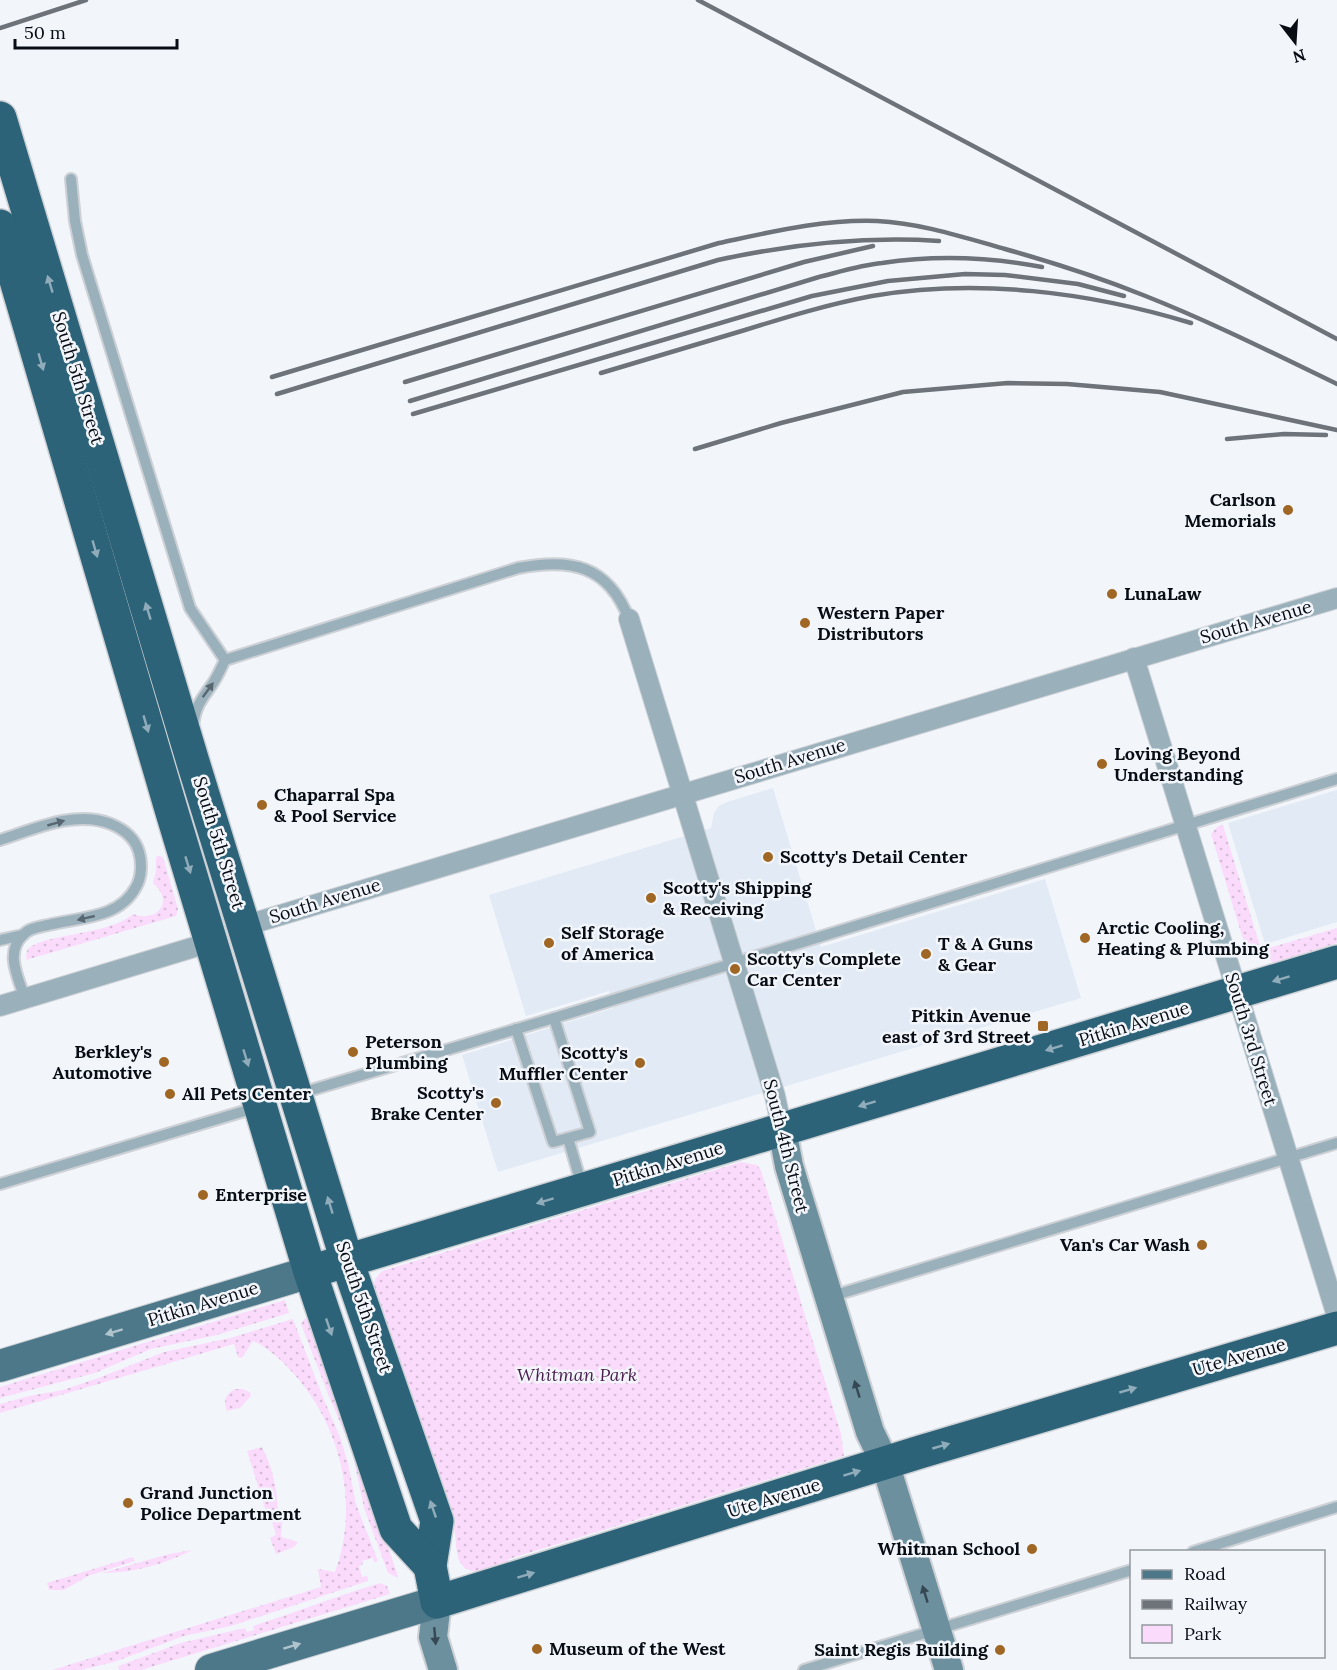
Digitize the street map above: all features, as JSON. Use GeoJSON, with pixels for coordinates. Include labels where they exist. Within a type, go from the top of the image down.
{"type":"FeatureCollection","features":[{"type":"Feature","properties":{"kind":"highway","name":"South 5th Street"},"geometry":{"type":"LineString","coordinates":[[0,118],[347,1261],[437,1521],[430,1566],[437,1602]]}},
{"type":"Feature","properties":{"kind":"highway","name":"South 5th Street"},"geometry":{"type":"LineString","coordinates":[[0,226],[310,1272],[396,1529],[430,1566]]}},
{"type":"Feature","properties":{"kind":"highway"},"geometry":{"type":"LineString","coordinates":[[211,942],[221,941],[230,949],[239,968],[267,1054],[293,1084]]}},
{"type":"Feature","properties":{"kind":"highway","name":"Pitkin Avenue"},"geometry":{"type":"LineString","coordinates":[[310,1272],[1337,962]]}},
{"type":"Feature","properties":{"kind":"highway","name":"Ute Avenue"},"geometry":{"type":"LineString","coordinates":[[437,1602],[885,1463],[1337,1328]]}},
{"type":"Feature","properties":{"kind":"main road","name":"South 4th Street"},"geometry":{"type":"LineString","coordinates":[[782,1129],[789,1166],[870,1432],[885,1463],[949,1670]]}},
{"type":"Feature","properties":{"kind":"main road","name":"Pitkin Avenue"},"geometry":{"type":"LineString","coordinates":[[0,1366],[310,1272]]}},
{"type":"Feature","properties":{"kind":"main road","name":"Ute Avenue"},"geometry":{"type":"LineString","coordinates":[[211,1670],[437,1602]]}},
{"type":"Feature","properties":{"kind":"main road","name":"South 5th Street"},"geometry":{"type":"LineString","coordinates":[[437,1602],[433,1637],[443,1670]]}},
{"type":"Feature","properties":{"kind":"street","name":"South Avenue"},"geometry":{"type":"LineString","coordinates":[[244,926],[1337,598]]}},
{"type":"Feature","properties":{"kind":"street","name":"South 4th Street"},"geometry":{"type":"LineString","coordinates":[[629,619],[775,1096],[782,1129]]}},
{"type":"Feature","properties":{"kind":"street","name":"South 3rd Street"},"geometry":{"type":"LineString","coordinates":[[1134,658],[1337,1316]]}},
{"type":"Feature","properties":{"kind":"street"},"geometry":{"type":"LineString","coordinates":[[1,1004],[25,999],[211,942]]}},
{"type":"Feature","properties":{"kind":"lane"},"geometry":{"type":"LineString","coordinates":[[71,179],[75,221],[82,255],[190,608],[225,660]]}},
{"type":"Feature","properties":{"kind":"lane"},"geometry":{"type":"LineString","coordinates":[[194,762],[192,735],[194,717],[204,694],[211,687],[225,660],[518,568],[544,563],[584,568],[601,578],[618,596],[629,619]]}},
{"type":"Feature","properties":{"kind":"lane"},"geometry":{"type":"LineString","coordinates":[[293,1084],[554,1018],[1337,779]]}},
{"type":"Feature","properties":{"kind":"lane"},"geometry":{"type":"LineString","coordinates":[[0,840],[67,820],[86,818],[113,825],[124,831],[135,841],[140,853],[139,884],[122,905],[105,913],[33,928],[23,935],[16,944],[12,957],[25,999]]}},
{"type":"Feature","properties":{"kind":"lane"},"geometry":{"type":"LineString","coordinates":[[0,940],[23,935]]}},
{"type":"Feature","properties":{"kind":"lane"},"geometry":{"type":"LineString","coordinates":[[516,1029],[553,1142],[590,1132],[554,1018]]}},
{"type":"Feature","properties":{"kind":"lane"},"geometry":{"type":"LineString","coordinates":[[0,1184],[260,1106]]}},
{"type":"Feature","properties":{"kind":"lane"},"geometry":{"type":"LineString","coordinates":[[568,1138],[584,1189]]}},
{"type":"Feature","properties":{"kind":"lane"},"geometry":{"type":"LineString","coordinates":[[829,1297],[1337,1143]]}},
{"type":"Feature","properties":{"kind":"lane"},"geometry":{"type":"LineString","coordinates":[[1196,1550],[1337,1508]]}},
{"type":"Feature","properties":{"kind":"lane"},"geometry":{"type":"LineString","coordinates":[[804,1670],[1130,1570]]}},
{"type":"Feature","properties":{"kind":"shaded area","name":"Scotty's Complete Car Center"},"geometry":{"type":"Polygon","coordinates":[[[773,788],[821,947],[1045,879],[1081,998],[498,1172],[462,1055],[614,1008],[609,991],[526,1016],[489,895],[711,828],[714,813],[719,806],[773,788]]]}},
{"type":"Feature","properties":{"kind":"shaded area"},"geometry":{"type":"Polygon","coordinates":[[[1337,790],[1337,922],[1265,944],[1228,823],[1337,790]]]}},
{"type":"Feature","properties":{"kind":"green space"},"geometry":{"type":"Polygon","coordinates":[[[1223,825],[1260,946],[1246,949],[1211,834],[1217,827],[1223,825]]]}},
{"type":"Feature","properties":{"kind":"green space"},"geometry":{"type":"Polygon","coordinates":[[[158,856],[163,857],[178,909],[176,916],[26,960],[27,950],[46,940],[108,927],[133,914],[149,916],[156,913],[163,904],[163,897],[153,883],[158,856]]]}},
{"type":"Feature","properties":{"kind":"green space"},"geometry":{"type":"Polygon","coordinates":[[[1337,928],[1337,943],[1272,963],[1266,949],[1337,928]]]}},
{"type":"Feature","properties":{"kind":"green space","name":"Whitman Park"},"geometry":{"type":"Polygon","coordinates":[[[741,1162],[757,1165],[761,1170],[841,1434],[844,1456],[509,1559],[502,1570],[480,1572],[463,1566],[456,1549],[454,1528],[373,1290],[375,1279],[382,1271],[741,1162]]]}},
{"type":"Feature","properties":{"kind":"green space"},"geometry":{"type":"Polygon","coordinates":[[[285,1300],[289,1313],[217,1335],[151,1349],[95,1373],[0,1398],[0,1387],[285,1300]]]}},
{"type":"Feature","properties":{"kind":"green space"},"geometry":{"type":"Polygon","coordinates":[[[309,1318],[398,1578],[388,1573],[364,1508],[353,1456],[301,1324],[304,1319],[309,1318]]]}},
{"type":"Feature","properties":{"kind":"green space"},"geometry":{"type":"Polygon","coordinates":[[[293,1319],[340,1437],[356,1504],[378,1561],[374,1562],[373,1558],[362,1561],[363,1565],[359,1566],[362,1577],[367,1576],[368,1581],[231,1626],[184,1636],[114,1662],[81,1670],[52,1670],[321,1587],[318,1569],[335,1572],[342,1546],[346,1520],[341,1467],[334,1441],[310,1394],[279,1359],[253,1341],[242,1358],[238,1357],[234,1344],[0,1413],[0,1404],[63,1390],[164,1352],[230,1338],[293,1319]]]}},
{"type":"Feature","properties":{"kind":"green space"},"geometry":{"type":"Polygon","coordinates":[[[235,1389],[250,1392],[251,1396],[240,1408],[227,1411],[226,1398],[235,1389]]]}},
{"type":"Feature","properties":{"kind":"green space"},"geometry":{"type":"Polygon","coordinates":[[[262,1447],[272,1471],[278,1512],[267,1515],[247,1451],[262,1447]]]}},
{"type":"Feature","properties":{"kind":"green space"},"geometry":{"type":"Polygon","coordinates":[[[283,1515],[281,1537],[298,1542],[294,1547],[276,1554],[270,1538],[276,1535],[271,1519],[283,1515]]]}},
{"type":"Feature","properties":{"kind":"green space"},"geometry":{"type":"Polygon","coordinates":[[[193,1550],[149,1567],[102,1573],[169,1554],[193,1550]]]}},
{"type":"Feature","properties":{"kind":"green space"},"geometry":{"type":"Polygon","coordinates":[[[133,1557],[135,1561],[88,1576],[64,1590],[49,1590],[47,1583],[133,1557]]]}},
{"type":"Feature","properties":{"kind":"green space"},"geometry":{"type":"Polygon","coordinates":[[[380,1583],[387,1586],[390,1594],[141,1670],[119,1670],[118,1666],[181,1643],[245,1628],[247,1632],[254,1630],[253,1626],[380,1583]]]}},
{"type":"Feature","properties":{"kind":"railway"},"geometry":{"type":"LineString","coordinates":[[0,28],[86,0]]}},
{"type":"Feature","properties":{"kind":"railway"},"geometry":{"type":"LineString","coordinates":[[698,0],[1337,339]]}},
{"type":"Feature","properties":{"kind":"railway"},"geometry":{"type":"LineString","coordinates":[[272,377],[719,243],[817,224],[877,221],[941,231],[1092,276],[1192,316],[1337,384]]}},
{"type":"Feature","properties":{"kind":"railway"},"geometry":{"type":"LineString","coordinates":[[277,394],[718,260],[828,243],[883,240],[939,241]]}},
{"type":"Feature","properties":{"kind":"railway"},"geometry":{"type":"LineString","coordinates":[[405,382],[804,262],[873,246]]}},
{"type":"Feature","properties":{"kind":"railway"},"geometry":{"type":"LineString","coordinates":[[410,401],[858,267],[902,260],[942,258],[982,259],[1042,267]]}},
{"type":"Feature","properties":{"kind":"railway"},"geometry":{"type":"LineString","coordinates":[[413,414],[812,296],[888,281],[965,274],[1005,275],[1078,284],[1124,296]]}},
{"type":"Feature","properties":{"kind":"railway"},"geometry":{"type":"LineString","coordinates":[[601,373],[824,307],[872,296],[912,291],[952,288],[1033,291],[1113,303],[1191,323]]}},
{"type":"Feature","properties":{"kind":"railway"},"geometry":{"type":"LineString","coordinates":[[695,449],[781,423],[903,392],[1008,383],[1067,384],[1160,392],[1337,430]]}},
{"type":"Feature","properties":{"kind":"railway"},"geometry":{"type":"LineString","coordinates":[[1227,439],[1284,434],[1326,435]]}},
{"type":"Feature","properties":{"kind":"place","name":"Carlson Memorials"},"geometry":{"type":"Point","coordinates":[1288,510]}},
{"type":"Feature","properties":{"kind":"place","name":"LunaLaw"},"geometry":{"type":"Point","coordinates":[1112,594]}},
{"type":"Feature","properties":{"kind":"place","name":"Western Paper Distributors"},"geometry":{"type":"Point","coordinates":[805,623]}},
{"type":"Feature","properties":{"kind":"place","name":"Loving Beyond Understanding"},"geometry":{"type":"Point","coordinates":[1102,764]}},
{"type":"Feature","properties":{"kind":"place","name":"Chaparral Spa & Pool Service"},"geometry":{"type":"Point","coordinates":[262,805]}},
{"type":"Feature","properties":{"kind":"place","name":"Scotty's Detail Center"},"geometry":{"type":"Point","coordinates":[768,857]}},
{"type":"Feature","properties":{"kind":"place","name":"Scotty's Shipping & Receiving"},"geometry":{"type":"Point","coordinates":[651,898]}},
{"type":"Feature","properties":{"kind":"place","name":"Arctic Cooling, Heating & Plumbing"},"geometry":{"type":"Point","coordinates":[1085,938]}},
{"type":"Feature","properties":{"kind":"place","name":"Self Storage of America"},"geometry":{"type":"Point","coordinates":[549,943]}},
{"type":"Feature","properties":{"kind":"place","name":"T & A Guns & Gear"},"geometry":{"type":"Point","coordinates":[926,954]}},
{"type":"Feature","properties":{"kind":"place","name":"Scotty's Complete Car Center"},"geometry":{"type":"Point","coordinates":[735,969]}},
{"type":"Feature","properties":{"kind":"place","name":"Pitkin Avenue east of 3rd Street"},"geometry":{"type":"Point","coordinates":[1043,1026]}},
{"type":"Feature","properties":{"kind":"place","name":"Peterson Plumbing"},"geometry":{"type":"Point","coordinates":[353,1052]}},
{"type":"Feature","properties":{"kind":"place","name":"Berkley's Automotive"},"geometry":{"type":"Point","coordinates":[164,1062]}},
{"type":"Feature","properties":{"kind":"place","name":"Scotty's Muffler Center"},"geometry":{"type":"Point","coordinates":[640,1063]}},
{"type":"Feature","properties":{"kind":"place","name":"All Pets Center"},"geometry":{"type":"Point","coordinates":[170,1094]}},
{"type":"Feature","properties":{"kind":"place","name":"Scotty's Brake Center"},"geometry":{"type":"Point","coordinates":[496,1103]}},
{"type":"Feature","properties":{"kind":"place","name":"Enterprise"},"geometry":{"type":"Point","coordinates":[203,1195]}},
{"type":"Feature","properties":{"kind":"place","name":"Van's Car Wash"},"geometry":{"type":"Point","coordinates":[1202,1245]}},
{"type":"Feature","properties":{"kind":"place","name":"Grand Junction Police Department"},"geometry":{"type":"Point","coordinates":[128,1503]}},
{"type":"Feature","properties":{"kind":"place","name":"Whitman School"},"geometry":{"type":"Point","coordinates":[1032,1549]}},
{"type":"Feature","properties":{"kind":"place","name":"Museum of the West"},"geometry":{"type":"Point","coordinates":[537,1649]}},
{"type":"Feature","properties":{"kind":"place","name":"Saint Regis Building"},"geometry":{"type":"Point","coordinates":[1000,1650]}}]}
